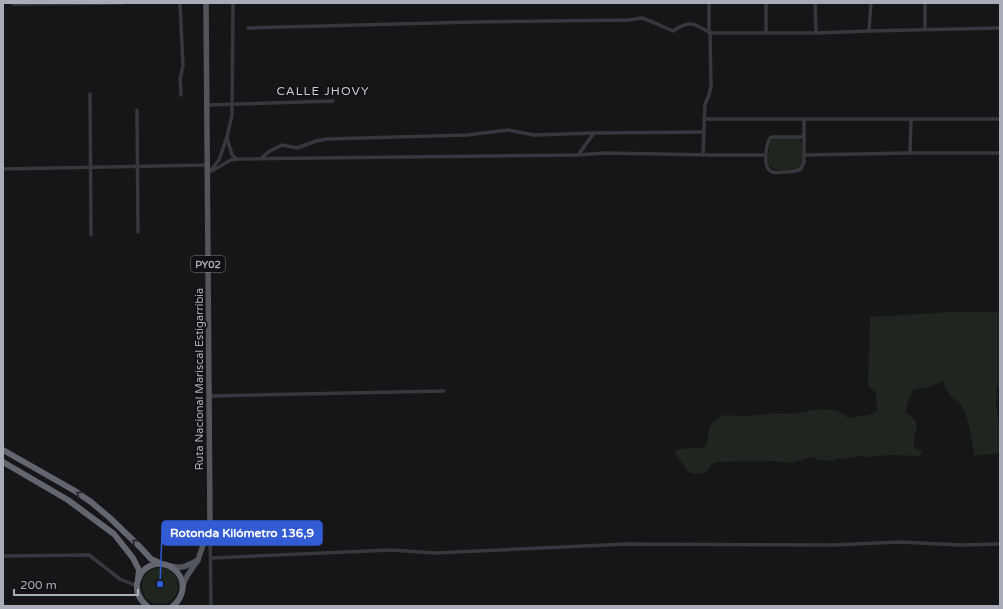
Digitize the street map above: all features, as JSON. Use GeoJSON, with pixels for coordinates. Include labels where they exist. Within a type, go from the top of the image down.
{"type":"FeatureCollection","features":[{"type":"Feature","properties":{"kind":"highway"},"geometry":{"type":"LineString","coordinates":[[3,450],[65,485],[91,502],[110,518],[151,559],[170,566],[176,571],[181,577],[183,585]]}},
{"type":"Feature","properties":{"kind":"highway"},"geometry":{"type":"LineString","coordinates":[[3,462],[68,500],[114,534],[133,558],[139,570],[137,586],[138,593],[141,600],[147,606]]}},
{"type":"Feature","properties":{"kind":"highway"},"geometry":{"type":"LineString","coordinates":[[138,579],[142,572],[148,568],[154,565],[162,564]]}},
{"type":"Feature","properties":{"kind":"highway","name":"PY02"},"geometry":{"type":"LineString","coordinates":[[173,606],[179,603],[183,585]]}},
{"type":"Feature","properties":{"kind":"main road","name":"Ruta Nacional Mariscal Estigarribia"},"geometry":{"type":"LineString","coordinates":[[183,585],[187,576],[198,560],[210,524],[206,3]]}},
{"type":"Feature","properties":{"kind":"main road"},"geometry":{"type":"LineString","coordinates":[[170,566],[178,568],[188,566],[198,560]]}},
{"type":"Feature","properties":{"kind":"street"},"geometry":{"type":"LineString","coordinates":[[13,4],[122,3]]}},
{"type":"Feature","properties":{"kind":"street"},"geometry":{"type":"LineString","coordinates":[[180,3],[183,66],[180,80],[181,95]]}},
{"type":"Feature","properties":{"kind":"street"},"geometry":{"type":"LineString","coordinates":[[208,173],[219,160],[227,137],[232,115],[232,3]]}},
{"type":"Feature","properties":{"kind":"street"},"geometry":{"type":"LineString","coordinates":[[703,155],[705,104],[710,95],[711,86],[709,3]]}},
{"type":"Feature","properties":{"kind":"street"},"geometry":{"type":"LineString","coordinates":[[766,3],[766,33]]}},
{"type":"Feature","properties":{"kind":"street"},"geometry":{"type":"LineString","coordinates":[[815,3],[816,33]]}},
{"type":"Feature","properties":{"kind":"street"},"geometry":{"type":"LineString","coordinates":[[869,31],[871,3]]}},
{"type":"Feature","properties":{"kind":"street"},"geometry":{"type":"LineString","coordinates":[[925,3],[925,30]]}},
{"type":"Feature","properties":{"kind":"street"},"geometry":{"type":"LineString","coordinates":[[248,28],[473,22],[629,20],[642,18],[673,31],[682,25],[689,23],[699,26],[710,33],[816,33],[1000,28]]}},
{"type":"Feature","properties":{"kind":"street"},"geometry":{"type":"LineString","coordinates":[[90,94],[91,235]]}},
{"type":"Feature","properties":{"kind":"street"},"geometry":{"type":"LineString","coordinates":[[207,105],[333,101]]}},
{"type":"Feature","properties":{"kind":"street"},"geometry":{"type":"LineString","coordinates":[[137,110],[138,232]]}},
{"type":"Feature","properties":{"kind":"street"},"geometry":{"type":"LineString","coordinates":[[704,119],[1000,119]]}},
{"type":"Feature","properties":{"kind":"street"},"geometry":{"type":"LineString","coordinates":[[804,119],[804,138],[804,155],[801,170],[773,172],[769,169],[765,155],[770,138],[804,138]]}},
{"type":"Feature","properties":{"kind":"street"},"geometry":{"type":"LineString","coordinates":[[910,153],[911,119]]}},
{"type":"Feature","properties":{"kind":"street"},"geometry":{"type":"LineString","coordinates":[[261,158],[268,152],[282,145],[297,148],[316,141],[327,139],[467,135],[508,130],[534,135],[704,132]]}},
{"type":"Feature","properties":{"kind":"street"},"geometry":{"type":"LineString","coordinates":[[578,154],[594,133]]}},
{"type":"Feature","properties":{"kind":"street"},"geometry":{"type":"LineString","coordinates":[[227,137],[229,149],[232,155],[237,159]]}},
{"type":"Feature","properties":{"kind":"street"},"geometry":{"type":"LineString","coordinates":[[804,155],[1000,153]]}},
{"type":"Feature","properties":{"kind":"street"},"geometry":{"type":"LineString","coordinates":[[208,173],[232,160],[261,158],[578,154],[765,155]]}},
{"type":"Feature","properties":{"kind":"street"},"geometry":{"type":"LineString","coordinates":[[3,169],[208,165]]}},
{"type":"Feature","properties":{"kind":"street"},"geometry":{"type":"LineString","coordinates":[[210,396],[444,390]]}},
{"type":"Feature","properties":{"kind":"street"},"geometry":{"type":"LineString","coordinates":[[210,524],[211,606]]}},
{"type":"Feature","properties":{"kind":"street"},"geometry":{"type":"LineString","coordinates":[[211,558],[391,550],[435,553],[628,544],[833,545],[900,542],[961,545],[1000,544]]}},
{"type":"Feature","properties":{"kind":"street"},"geometry":{"type":"LineString","coordinates":[[3,556],[89,555],[120,579],[137,586]]}},
{"type":"Feature","properties":{"kind":"shaded area"},"geometry":{"type":"Polygon","coordinates":[[[774,139],[800,140],[802,143],[801,167],[798,169],[781,170],[770,166],[768,161],[770,143],[774,139]]]}},
{"type":"Feature","properties":{"kind":"shaded area"},"geometry":{"type":"Polygon","coordinates":[[[951,312],[1000,312],[1000,386],[997,386],[996,404],[1000,430],[1000,452],[975,456],[966,414],[960,403],[950,395],[943,381],[932,386],[913,390],[908,401],[905,413],[915,420],[917,429],[914,435],[914,446],[916,449],[921,450],[922,453],[920,456],[861,456],[843,459],[840,458],[831,461],[811,457],[792,463],[772,461],[716,462],[711,465],[706,473],[698,474],[689,472],[675,454],[677,450],[704,447],[706,445],[710,426],[716,419],[725,415],[764,415],[773,413],[793,414],[817,409],[837,410],[848,418],[867,416],[874,413],[877,411],[876,393],[868,386],[870,317],[951,312]]]}},
{"type":"Feature","properties":{"kind":"shaded area"},"geometry":{"type":"Polygon","coordinates":[[[160,568],[173,573],[178,586],[173,599],[160,604],[147,599],[142,586],[147,573],[160,568]]]}},
{"type":"Feature","properties":{"kind":"place","name":"Rotonda Kilómetro 136,9"},"geometry":{"type":"Point","coordinates":[160,584]}},
{"type":"Feature","properties":{"kind":"district","name":"CALLE JHOVY"},"geometry":{"type":"Point","coordinates":[323,91]}}]}
